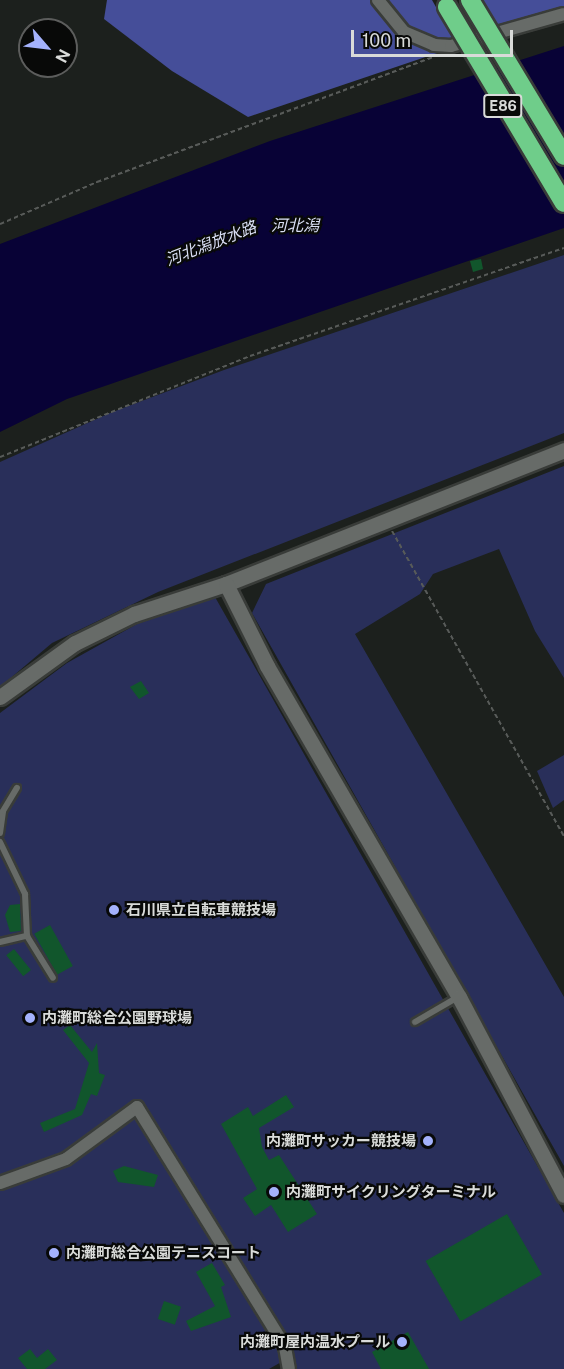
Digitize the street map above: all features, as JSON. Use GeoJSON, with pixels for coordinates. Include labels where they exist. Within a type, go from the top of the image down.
{"type":"FeatureCollection","features":[{"type":"Feature","properties":{"kind":"highway","name":"E86"},"geometry":{"type":"LineString","coordinates":[[470,0],[564,156]]}},
{"type":"Feature","properties":{"kind":"highway","name":"E86"},"geometry":{"type":"LineString","coordinates":[[447,7],[564,203]]}},
{"type":"Feature","properties":{"kind":"street"},"geometry":{"type":"LineString","coordinates":[[378,0],[404,32],[434,45],[451,46],[564,14]]}},
{"type":"Feature","properties":{"kind":"street"},"geometry":{"type":"LineString","coordinates":[[0,697],[85,638],[134,614],[226,584],[384,519],[564,450]]}},
{"type":"Feature","properties":{"kind":"street"},"geometry":{"type":"LineString","coordinates":[[226,584],[267,666],[459,997],[564,1195]]}},
{"type":"Feature","properties":{"kind":"street"},"geometry":{"type":"LineString","coordinates":[[0,1184],[66,1159],[137,1107],[285,1347],[289,1369]]}},
{"type":"Feature","properties":{"kind":"lane"},"geometry":{"type":"LineString","coordinates":[[0,833],[3,811],[17,788]]}},
{"type":"Feature","properties":{"kind":"lane"},"geometry":{"type":"LineString","coordinates":[[0,842],[25,894],[27,936],[53,978]]}},
{"type":"Feature","properties":{"kind":"lane"},"geometry":{"type":"LineString","coordinates":[[0,942],[27,936]]}},
{"type":"Feature","properties":{"kind":"lane"},"geometry":{"type":"LineString","coordinates":[[415,1022],[459,997]]}},
{"type":"Feature","properties":{"kind":"path"},"geometry":{"type":"LineString","coordinates":[[0,224],[98,182],[439,55],[451,46]]}},
{"type":"Feature","properties":{"kind":"path"},"geometry":{"type":"LineString","coordinates":[[0,457],[250,356],[564,248]]}},
{"type":"Feature","properties":{"kind":"path"},"geometry":{"type":"LineString","coordinates":[[384,519],[434,599],[564,836]]}},
{"type":"Feature","properties":{"kind":"shaded area"},"geometry":{"type":"Polygon","coordinates":[[[107,0],[432,0],[458,46],[248,117],[172,71],[104,19],[107,0]]]}},
{"type":"Feature","properties":{"kind":"shaded area"},"geometry":{"type":"Polygon","coordinates":[[[463,0],[564,0],[564,8],[483,34],[463,0]]]}},
{"type":"Feature","properties":{"kind":"shaded area"},"geometry":{"type":"Polygon","coordinates":[[[564,255],[564,433],[158,592],[52,643],[0,687],[0,462],[110,413],[224,370],[564,255]]]}},
{"type":"Feature","properties":{"kind":"shaded area"},"geometry":{"type":"Polygon","coordinates":[[[564,466],[564,678],[535,631],[499,549],[433,574],[420,594],[355,634],[564,997],[564,1166],[252,613],[266,584],[564,466]]]}},
{"type":"Feature","properties":{"kind":"shaded area"},"geometry":{"type":"Polygon","coordinates":[[[215,597],[564,1213],[564,1369],[296,1369],[290,1357],[269,1369],[0,1369],[0,713],[67,663],[137,624],[215,597]]]}},
{"type":"Feature","properties":{"kind":"shaded area"},"geometry":{"type":"Polygon","coordinates":[[[564,755],[564,800],[553,808],[537,771],[564,755]]]}},
{"type":"Feature","properties":{"kind":"water","name":"河北潟"},"geometry":{"type":"Polygon","coordinates":[[[564,46],[564,228],[67,399],[0,432],[0,244],[270,141],[564,46]]]}},
{"type":"Feature","properties":{"kind":"building"},"geometry":{"type":"Polygon","coordinates":[[[481,259],[483,269],[473,272],[470,261],[481,259]]]}},
{"type":"Feature","properties":{"kind":"building"},"geometry":{"type":"Polygon","coordinates":[[[141,681],[149,693],[139,699],[130,687],[141,681]]]}},
{"type":"Feature","properties":{"kind":"building"},"geometry":{"type":"Polygon","coordinates":[[[20,904],[21,931],[10,932],[5,915],[10,905],[20,904]]]}},
{"type":"Feature","properties":{"kind":"building"},"geometry":{"type":"Polygon","coordinates":[[[50,925],[73,966],[57,975],[34,934],[50,925]]]}},
{"type":"Feature","properties":{"kind":"building"},"geometry":{"type":"Polygon","coordinates":[[[14,949],[31,970],[23,976],[6,955],[14,949]]]}},
{"type":"Feature","properties":{"kind":"building"},"geometry":{"type":"Polygon","coordinates":[[[70,1025],[92,1052],[97,1043],[99,1073],[105,1075],[97,1096],[91,1094],[82,1115],[44,1132],[40,1123],[75,1109],[89,1063],[63,1030],[70,1025]]]}},
{"type":"Feature","properties":{"kind":"building"},"geometry":{"type":"Polygon","coordinates":[[[286,1095],[294,1107],[259,1128],[262,1147],[269,1160],[279,1155],[317,1214],[288,1232],[271,1205],[255,1216],[243,1198],[257,1189],[221,1124],[248,1107],[253,1116],[286,1095]]]}},
{"type":"Feature","properties":{"kind":"building"},"geometry":{"type":"Polygon","coordinates":[[[124,1166],[158,1175],[154,1187],[118,1182],[113,1171],[124,1166]]]}},
{"type":"Feature","properties":{"kind":"building"},"geometry":{"type":"Polygon","coordinates":[[[507,1214],[542,1275],[461,1322],[426,1261],[507,1214]]]}},
{"type":"Feature","properties":{"kind":"building"},"geometry":{"type":"Polygon","coordinates":[[[212,1263],[225,1285],[221,1287],[231,1317],[191,1331],[186,1321],[215,1306],[196,1272],[212,1263]]]}},
{"type":"Feature","properties":{"kind":"building"},"geometry":{"type":"Polygon","coordinates":[[[164,1301],[181,1307],[175,1325],[158,1319],[164,1301]]]}},
{"type":"Feature","properties":{"kind":"building","name":"内灘町屋内温水プール"},"geometry":{"type":"Polygon","coordinates":[[[408,1332],[429,1369],[381,1369],[372,1352],[408,1332]]]}},
{"type":"Feature","properties":{"kind":"building"},"geometry":{"type":"Polygon","coordinates":[[[30,1349],[37,1358],[48,1349],[57,1360],[45,1369],[27,1369],[18,1358],[30,1349]]]}},
{"type":"Feature","properties":{"kind":"place","name":"石川県立自転車競技場"},"geometry":{"type":"Point","coordinates":[114,910]}},
{"type":"Feature","properties":{"kind":"place","name":"内灘町総合公園野球場"},"geometry":{"type":"Point","coordinates":[30,1018]}},
{"type":"Feature","properties":{"kind":"place","name":"内灘町サッカー競技場"},"geometry":{"type":"Point","coordinates":[428,1141]}},
{"type":"Feature","properties":{"kind":"place","name":"内灘町サイクリングターミナル"},"geometry":{"type":"Point","coordinates":[274,1192]}},
{"type":"Feature","properties":{"kind":"place","name":"内灘町総合公園テニスコート"},"geometry":{"type":"Point","coordinates":[54,1253]}},
{"type":"Feature","properties":{"kind":"place","name":"内灘町屋内温水プール"},"geometry":{"type":"Point","coordinates":[402,1342]}},
{"type":"Feature","properties":{"kind":"water label","name":"河北潟放水路"},"geometry":{"type":"Point","coordinates":[211,244]}}]}
